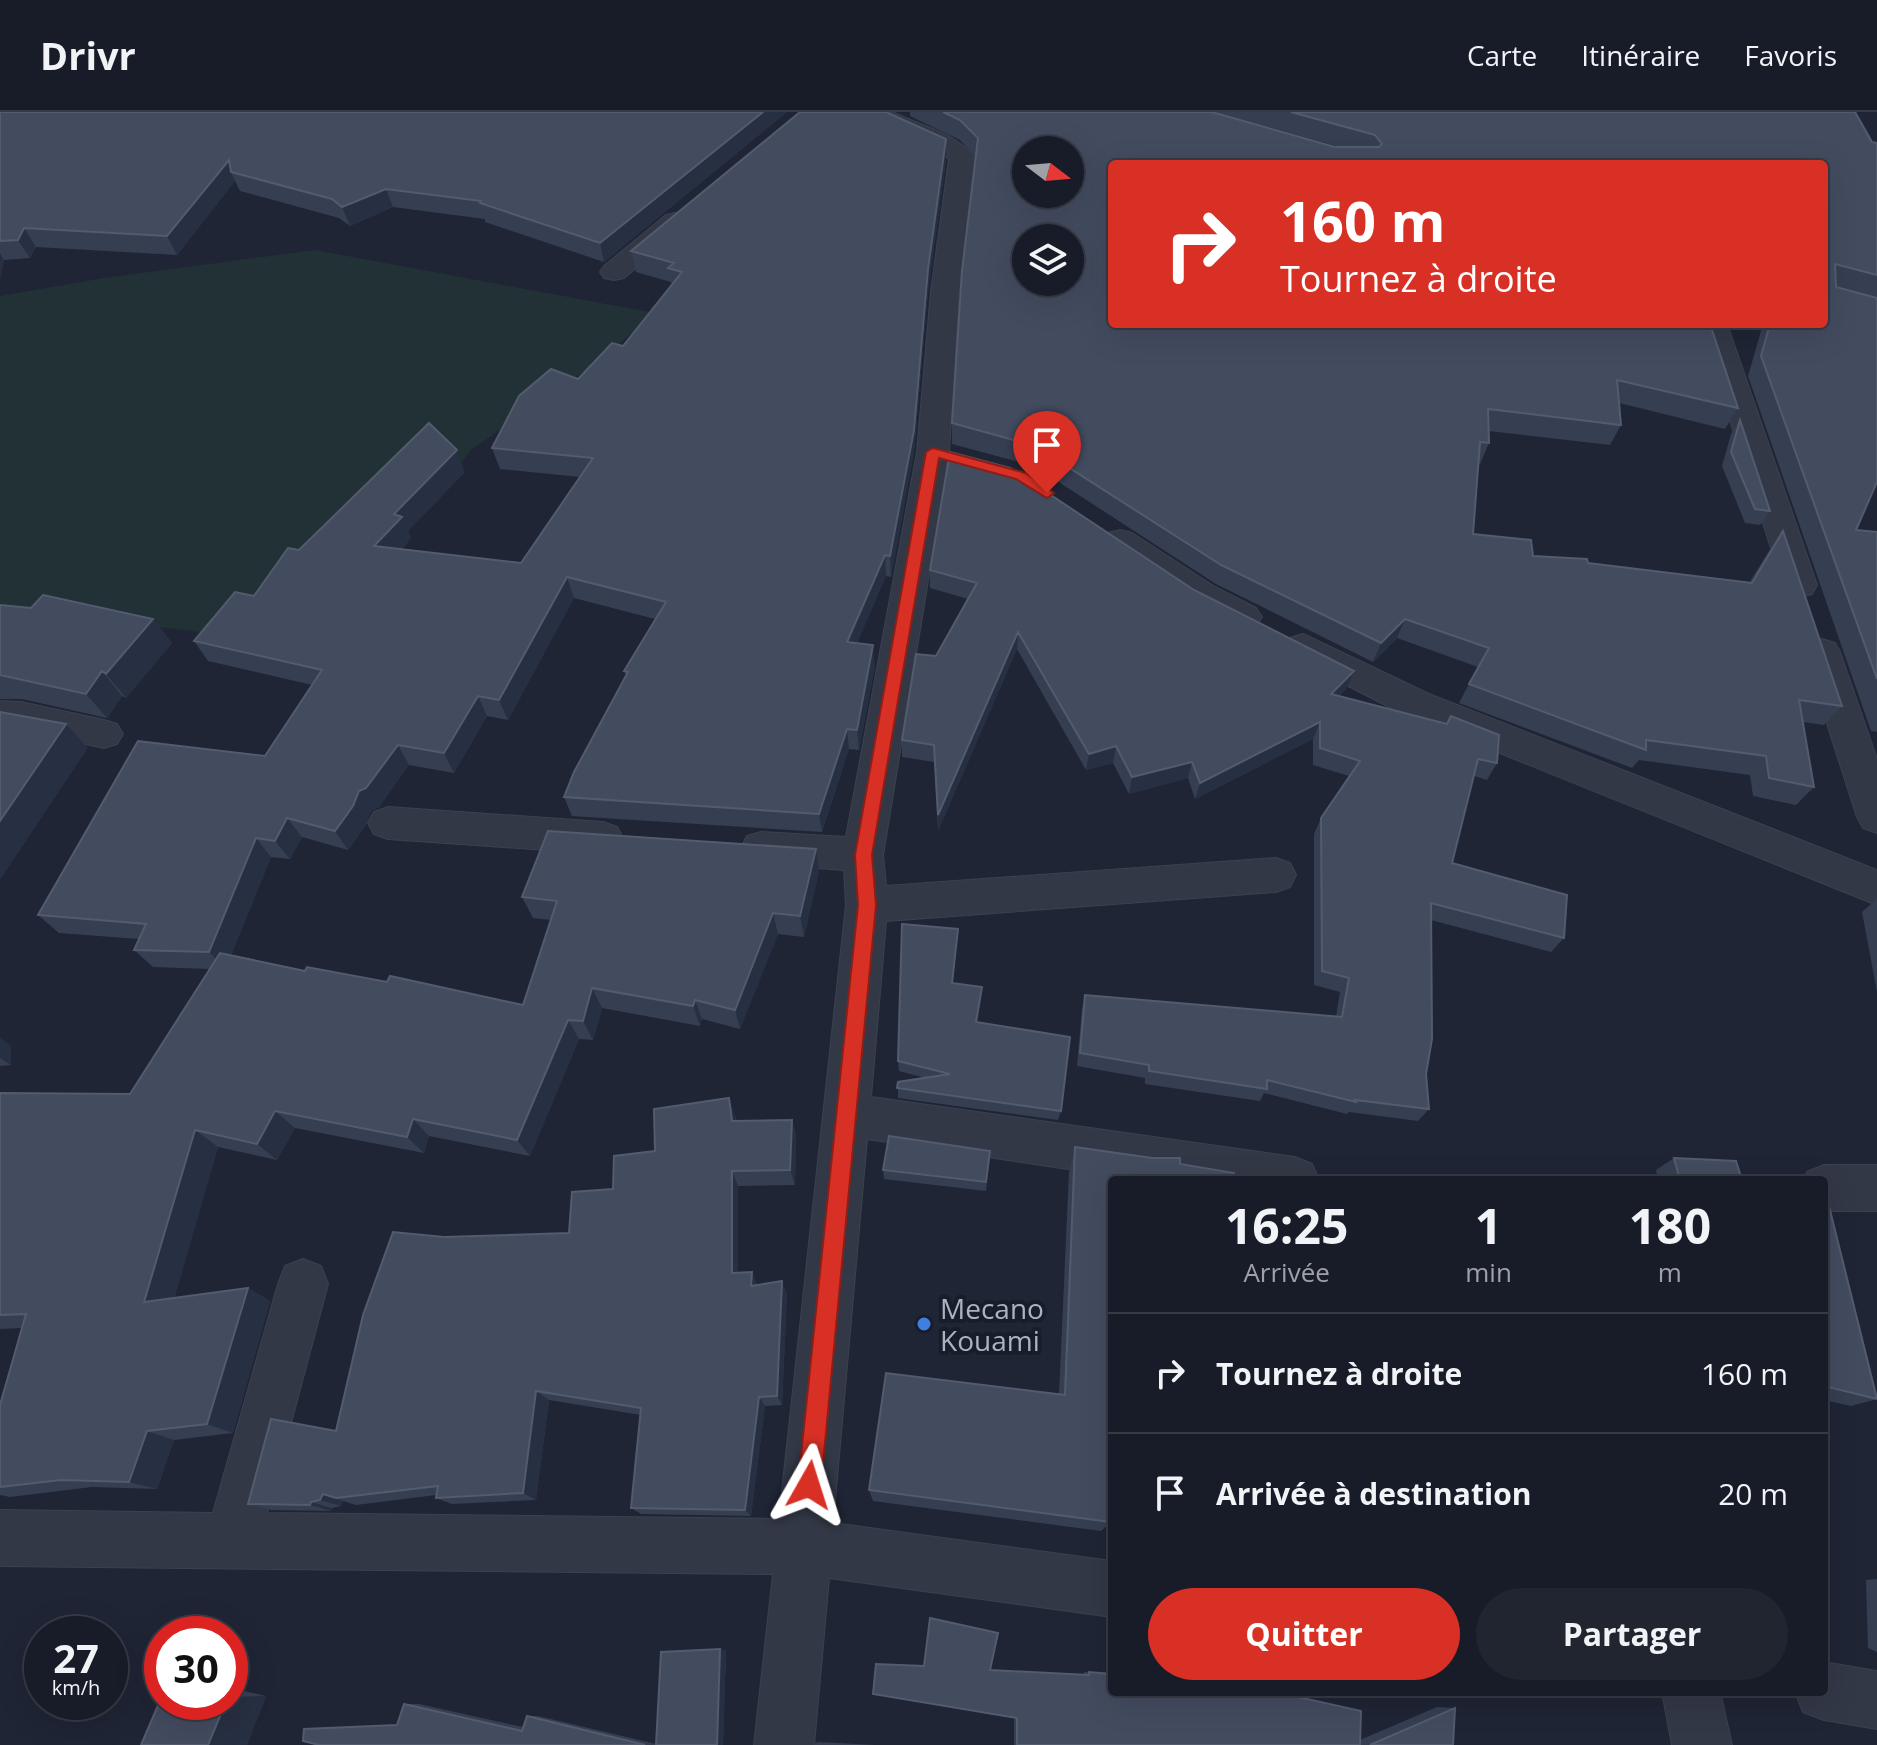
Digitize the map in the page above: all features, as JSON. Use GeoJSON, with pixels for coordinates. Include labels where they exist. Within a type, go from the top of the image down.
{"type":"FeatureCollection","features":[{"type":"Feature","properties":{"kind":"street"},"geometry":{"type":"LineString","coordinates":[[784,1745],[867,905],[863,855],[933,452],[945,291],[962,158],[955,149],[893,126],[870,113]]}},
{"type":"Feature","properties":{"kind":"street"},"geometry":{"type":"LineString","coordinates":[[614,272],[696,204]]}},
{"type":"Feature","properties":{"kind":"street"},"geometry":{"type":"LineString","coordinates":[[1714,328],[1877,817]]}},
{"type":"Feature","properties":{"kind":"street"},"geometry":{"type":"LineString","coordinates":[[933,452],[1030,464]]}},
{"type":"Feature","properties":{"kind":"street"},"geometry":{"type":"LineString","coordinates":[[1086,519],[1203,596],[1416,704],[1877,888]]}},
{"type":"Feature","properties":{"kind":"street"},"geometry":{"type":"LineString","coordinates":[[0,715],[21,716],[104,734]]}},
{"type":"Feature","properties":{"kind":"street"},"geometry":{"type":"LineString","coordinates":[[388,823],[642,840]]}},
{"type":"Feature","properties":{"kind":"street"},"geometry":{"type":"LineString","coordinates":[[721,846],[863,855]]}},
{"type":"Feature","properties":{"kind":"street"},"geometry":{"type":"LineString","coordinates":[[867,905],[1276,875]]}},
{"type":"Feature","properties":{"kind":"street"},"geometry":{"type":"LineString","coordinates":[[848,1115],[1267,1176]]}},
{"type":"Feature","properties":{"kind":"street"},"geometry":{"type":"LineString","coordinates":[[1828,1188],[1877,1188]]}},
{"type":"Feature","properties":{"kind":"street"},"geometry":{"type":"LineString","coordinates":[[233,1539],[303,1284]]}},
{"type":"Feature","properties":{"kind":"street"},"geometry":{"type":"LineString","coordinates":[[0,1538],[803,1547],[1108,1588]]}},
{"type":"Feature","properties":{"kind":"street"},"geometry":{"type":"LineString","coordinates":[[1828,1692],[1877,1700]]}},
{"type":"Feature","properties":{"kind":"street"},"geometry":{"type":"LineString","coordinates":[[1692,1696],[1702,1745]]}},
{"type":"Feature","properties":{"kind":"shaded area"},"geometry":{"type":"Polygon","coordinates":[[[315,250],[655,313],[603,358],[471,450],[456,470],[223,635],[9,608],[0,612],[0,296],[104,278],[315,250]]]}},
{"type":"Feature","properties":{"kind":"building"},"geometry":{"type":"Polygon","coordinates":[[[0,112],[763,112],[600,243],[481,201],[386,189],[342,207],[332,199],[231,172],[229,160],[167,236],[24,228],[18,240],[0,241],[0,112]]]}},
{"type":"Feature","properties":{"kind":"building"},"geometry":{"type":"Polygon","coordinates":[[[800,112],[886,112],[946,139],[928,269],[914,430],[890,556],[885,555],[847,642],[873,645],[857,730],[847,729],[819,814],[564,797],[574,772],[628,672],[624,671],[666,602],[567,577],[499,700],[478,696],[444,753],[398,745],[366,788],[359,791],[353,806],[335,831],[287,818],[275,841],[256,838],[209,952],[134,950],[146,924],[38,915],[138,741],[265,756],[322,670],[194,641],[235,592],[254,596],[288,548],[299,550],[429,423],[457,450],[394,514],[402,517],[374,546],[521,563],[593,458],[492,448],[519,396],[551,369],[578,379],[612,343],[623,346],[682,272],[668,268],[674,263],[631,251],[800,112]]]}},
{"type":"Feature","properties":{"kind":"building"},"geometry":{"type":"Polygon","coordinates":[[[943,112],[1212,112],[1335,147],[1379,147],[1382,144],[1375,135],[1291,112],[1855,112],[1872,142],[1877,143],[1877,275],[1835,264],[1836,287],[1877,298],[1877,482],[1856,530],[1877,532],[1877,679],[1761,356],[1769,328],[1828,328],[1828,160],[1108,160],[1108,328],[1711,328],[1738,408],[1617,380],[1621,425],[1488,409],[1489,443],[1480,442],[1473,534],[1531,540],[1533,556],[1587,559],[1588,563],[1752,583],[1783,531],[1842,706],[1799,700],[1814,787],[1769,778],[1766,756],[1646,740],[1646,750],[1469,684],[1489,648],[1405,619],[1381,643],[1221,565],[1035,446],[952,423],[962,271],[978,138],[960,120],[943,112]]]}},
{"type":"Feature","properties":{"kind":"building"},"geometry":{"type":"Polygon","coordinates":[[[1740,420],[1770,511],[1755,509],[1731,452],[1740,420]]]}},
{"type":"Feature","properties":{"kind":"building"},"geometry":{"type":"Polygon","coordinates":[[[950,452],[1010,468],[1194,590],[1354,671],[1331,694],[1447,724],[1451,716],[1499,735],[1497,763],[1478,759],[1452,863],[1567,895],[1564,938],[1431,903],[1432,1039],[1426,1074],[1429,1109],[1356,1102],[1267,1080],[1267,1089],[1149,1071],[1149,1065],[1080,1053],[1085,995],[1342,1017],[1349,978],[1322,971],[1321,818],[1360,761],[1320,748],[1320,722],[1200,783],[1192,762],[1132,777],[1116,746],[1089,754],[1018,632],[938,815],[934,745],[902,740],[916,654],[936,656],[977,583],[930,570],[950,452]]]}},
{"type":"Feature","properties":{"kind":"building"},"geometry":{"type":"Polygon","coordinates":[[[43,595],[153,619],[106,674],[102,671],[86,694],[0,675],[0,605],[31,608],[43,595]]]}},
{"type":"Feature","properties":{"kind":"building"},"geometry":{"type":"Polygon","coordinates":[[[0,712],[66,724],[0,821],[0,712]]]}},
{"type":"Feature","properties":{"kind":"building"},"geometry":{"type":"Polygon","coordinates":[[[548,831],[816,849],[800,916],[773,913],[735,1010],[695,1000],[693,1006],[592,988],[583,1021],[568,1020],[517,1140],[413,1119],[407,1137],[275,1111],[257,1144],[195,1130],[144,1302],[248,1288],[207,1424],[147,1431],[129,1482],[61,1480],[0,1487],[0,1405],[26,1314],[0,1315],[0,1093],[130,1094],[220,953],[305,971],[307,967],[387,982],[390,976],[523,1005],[557,901],[522,897],[548,831]]]}},
{"type":"Feature","properties":{"kind":"building"},"geometry":{"type":"Polygon","coordinates":[[[902,924],[958,929],[952,983],[982,987],[976,1022],[1070,1037],[1061,1111],[897,1088],[898,1082],[950,1074],[898,1061],[902,924]]]}},
{"type":"Feature","properties":{"kind":"building"},"geometry":{"type":"Polygon","coordinates":[[[729,1098],[732,1121],[792,1120],[790,1170],[732,1171],[732,1273],[752,1272],[751,1286],[782,1281],[777,1396],[759,1397],[745,1510],[631,1508],[641,1408],[536,1391],[523,1493],[436,1498],[438,1486],[336,1498],[323,1494],[320,1500],[310,1505],[248,1504],[271,1419],[336,1431],[363,1315],[393,1232],[444,1237],[569,1233],[572,1192],[613,1189],[614,1156],[655,1151],[654,1109],[729,1098]]]}},
{"type":"Feature","properties":{"kind":"building"},"geometry":{"type":"Polygon","coordinates":[[[889,1136],[990,1151],[986,1182],[883,1170],[889,1136]]]}},
{"type":"Feature","properties":{"kind":"building"},"geometry":{"type":"Polygon","coordinates":[[[1075,1147],[1152,1158],[1180,1158],[1180,1164],[1234,1173],[1234,1176],[1108,1176],[1108,1522],[869,1490],[886,1373],[1065,1395],[1075,1147]]]}},
{"type":"Feature","properties":{"kind":"building"},"geometry":{"type":"Polygon","coordinates":[[[1674,1158],[1736,1161],[1741,1176],[1679,1176],[1674,1158]]]}},
{"type":"Feature","properties":{"kind":"building"},"geometry":{"type":"Polygon","coordinates":[[[1828,1206],[1829,1206],[1877,1399],[1828,1387],[1828,1206]]]}},
{"type":"Feature","properties":{"kind":"building"},"geometry":{"type":"Polygon","coordinates":[[[930,1618],[998,1633],[990,1670],[1108,1674],[1108,1696],[1294,1696],[1361,1711],[1360,1745],[1017,1745],[1017,1718],[873,1694],[876,1664],[924,1666],[930,1618]]]}},
{"type":"Feature","properties":{"kind":"building"},"geometry":{"type":"Polygon","coordinates":[[[720,1649],[717,1745],[656,1745],[661,1652],[720,1649]]]}},
{"type":"Feature","properties":{"kind":"building"},"geometry":{"type":"Polygon","coordinates":[[[404,1704],[522,1731],[527,1716],[645,1745],[319,1745],[303,1741],[304,1729],[397,1725],[404,1704]]]}},
{"type":"Feature","properties":{"kind":"building"},"geometry":{"type":"Polygon","coordinates":[[[1455,1708],[1453,1745],[1370,1745],[1455,1708]]]}},
{"type":"Feature","properties":{"kind":"building"},"geometry":{"type":"Polygon","coordinates":[[[152,1720],[218,1720],[208,1745],[141,1745],[152,1720]]]}},
{"type":"Feature","properties":{"kind":"place","name":"Mecano Kouami"},"geometry":{"type":"Point","coordinates":[924,1324]}},
{"type":"Feature","properties":{"kind":"route"},"geometry":{"type":"LineString","coordinates":[[809,1485],[867,905],[863,855],[933,452],[1021,476],[1047,493]]}}]}
